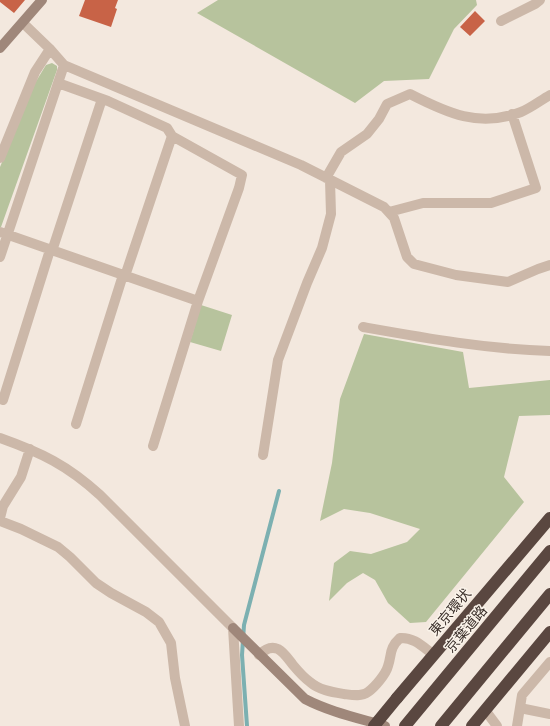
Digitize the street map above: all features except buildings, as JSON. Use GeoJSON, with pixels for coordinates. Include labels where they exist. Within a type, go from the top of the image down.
{"type":"FeatureCollection","features":[{"type":"Feature","properties":{"kind":"highway","name":"東京環状"},"geometry":{"type":"LineString","coordinates":[[374,726],[550,518]]}},
{"type":"Feature","properties":{"kind":"highway","name":"京葉道路"},"geometry":{"type":"LineString","coordinates":[[405,726],[550,551]]}},
{"type":"Feature","properties":{"kind":"highway"},"geometry":{"type":"LineString","coordinates":[[443,723],[550,594]]}},
{"type":"Feature","properties":{"kind":"highway"},"geometry":{"type":"LineString","coordinates":[[473,726],[550,632]]}},
{"type":"Feature","properties":{"kind":"street"},"geometry":{"type":"LineString","coordinates":[[0,48],[42,0]]}},
{"type":"Feature","properties":{"kind":"street"},"geometry":{"type":"LineString","coordinates":[[501,21],[540,0]]}},
{"type":"Feature","properties":{"kind":"street"},"geometry":{"type":"LineString","coordinates":[[22,23],[50,49],[64,65],[301,165],[384,207],[394,218],[407,257],[414,264],[456,276],[508,282],[538,269],[550,266]]}},
{"type":"Feature","properties":{"kind":"street"},"geometry":{"type":"LineString","coordinates":[[0,158],[35,72],[50,49]]}},
{"type":"Feature","properties":{"kind":"street"},"geometry":{"type":"LineString","coordinates":[[0,257],[4,234],[64,65]]}},
{"type":"Feature","properties":{"kind":"street"},"geometry":{"type":"LineString","coordinates":[[58,83],[102,99],[168,128],[172,136],[242,175],[239,188],[198,301],[153,446]]}},
{"type":"Feature","properties":{"kind":"street"},"geometry":{"type":"LineString","coordinates":[[263,455],[278,360],[322,248],[331,214],[328,179],[341,152],[367,134],[379,119],[387,104],[410,94],[439,109],[465,117],[494,118],[522,112],[550,95]]}},
{"type":"Feature","properties":{"kind":"street"},"geometry":{"type":"LineString","coordinates":[[3,400],[102,99]]}},
{"type":"Feature","properties":{"kind":"street"},"geometry":{"type":"LineString","coordinates":[[389,212],[423,203],[491,204],[536,188],[512,114]]}},
{"type":"Feature","properties":{"kind":"street"},"geometry":{"type":"LineString","coordinates":[[76,424],[124,276],[172,136]]}},
{"type":"Feature","properties":{"kind":"street"},"geometry":{"type":"LineString","coordinates":[[4,234],[198,301]]}},
{"type":"Feature","properties":{"kind":"street"},"geometry":{"type":"LineString","coordinates":[[363,327],[514,350],[550,350]]}},
{"type":"Feature","properties":{"kind":"street"},"geometry":{"type":"LineString","coordinates":[[0,438],[30,449],[56,462],[84,481],[106,501],[259,655],[305,699],[316,705],[385,726]]}},
{"type":"Feature","properties":{"kind":"street"},"geometry":{"type":"LineString","coordinates":[[30,449],[21,477],[3,506],[0,519],[58,547],[96,583],[116,597],[146,612],[159,622],[171,643],[175,678],[186,726]]}},
{"type":"Feature","properties":{"kind":"street"},"geometry":{"type":"LineString","coordinates":[[233,628],[239,726]]}},
{"type":"Feature","properties":{"kind":"street"},"geometry":{"type":"LineString","coordinates":[[259,655],[263,651],[271,648],[279,649],[302,675],[315,685],[333,692],[358,695],[371,690],[386,672],[392,647],[400,638],[407,638],[414,641],[434,655]]}},
{"type":"Feature","properties":{"kind":"street"},"geometry":{"type":"LineString","coordinates":[[517,726],[522,694],[550,662]]}},
{"type":"Feature","properties":{"kind":"street"},"geometry":{"type":"LineString","coordinates":[[520,708],[550,714]]}},
{"type":"Feature","properties":{"kind":"street"},"geometry":{"type":"LineString","coordinates":[[486,710],[497,726]]}},
{"type":"Feature","properties":{"kind":"green space"},"geometry":{"type":"Polygon","coordinates":[[[218,0],[476,0],[477,5],[454,29],[429,79],[384,81],[355,103],[197,13],[218,0]]]}},
{"type":"Feature","properties":{"kind":"green space"},"geometry":{"type":"Polygon","coordinates":[[[52,63],[57,66],[57,70],[0,227],[0,167],[35,83],[46,65],[52,63]]]}},
{"type":"Feature","properties":{"kind":"green space"},"geometry":{"type":"Polygon","coordinates":[[[201,305],[232,315],[221,351],[190,342],[201,305]]]}},
{"type":"Feature","properties":{"kind":"green space"},"geometry":{"type":"Polygon","coordinates":[[[364,334],[463,352],[469,388],[550,380],[550,415],[519,416],[504,477],[524,502],[426,622],[410,623],[388,603],[375,580],[363,573],[347,583],[329,601],[334,563],[350,551],[371,554],[407,542],[420,529],[370,513],[344,509],[320,521],[332,463],[340,399],[364,334]]]}},
{"type":"Feature","properties":{"kind":"waterway"},"geometry":{"type":"LineString","coordinates":[[247,726],[242,655],[244,625],[279,491]]}}]}
